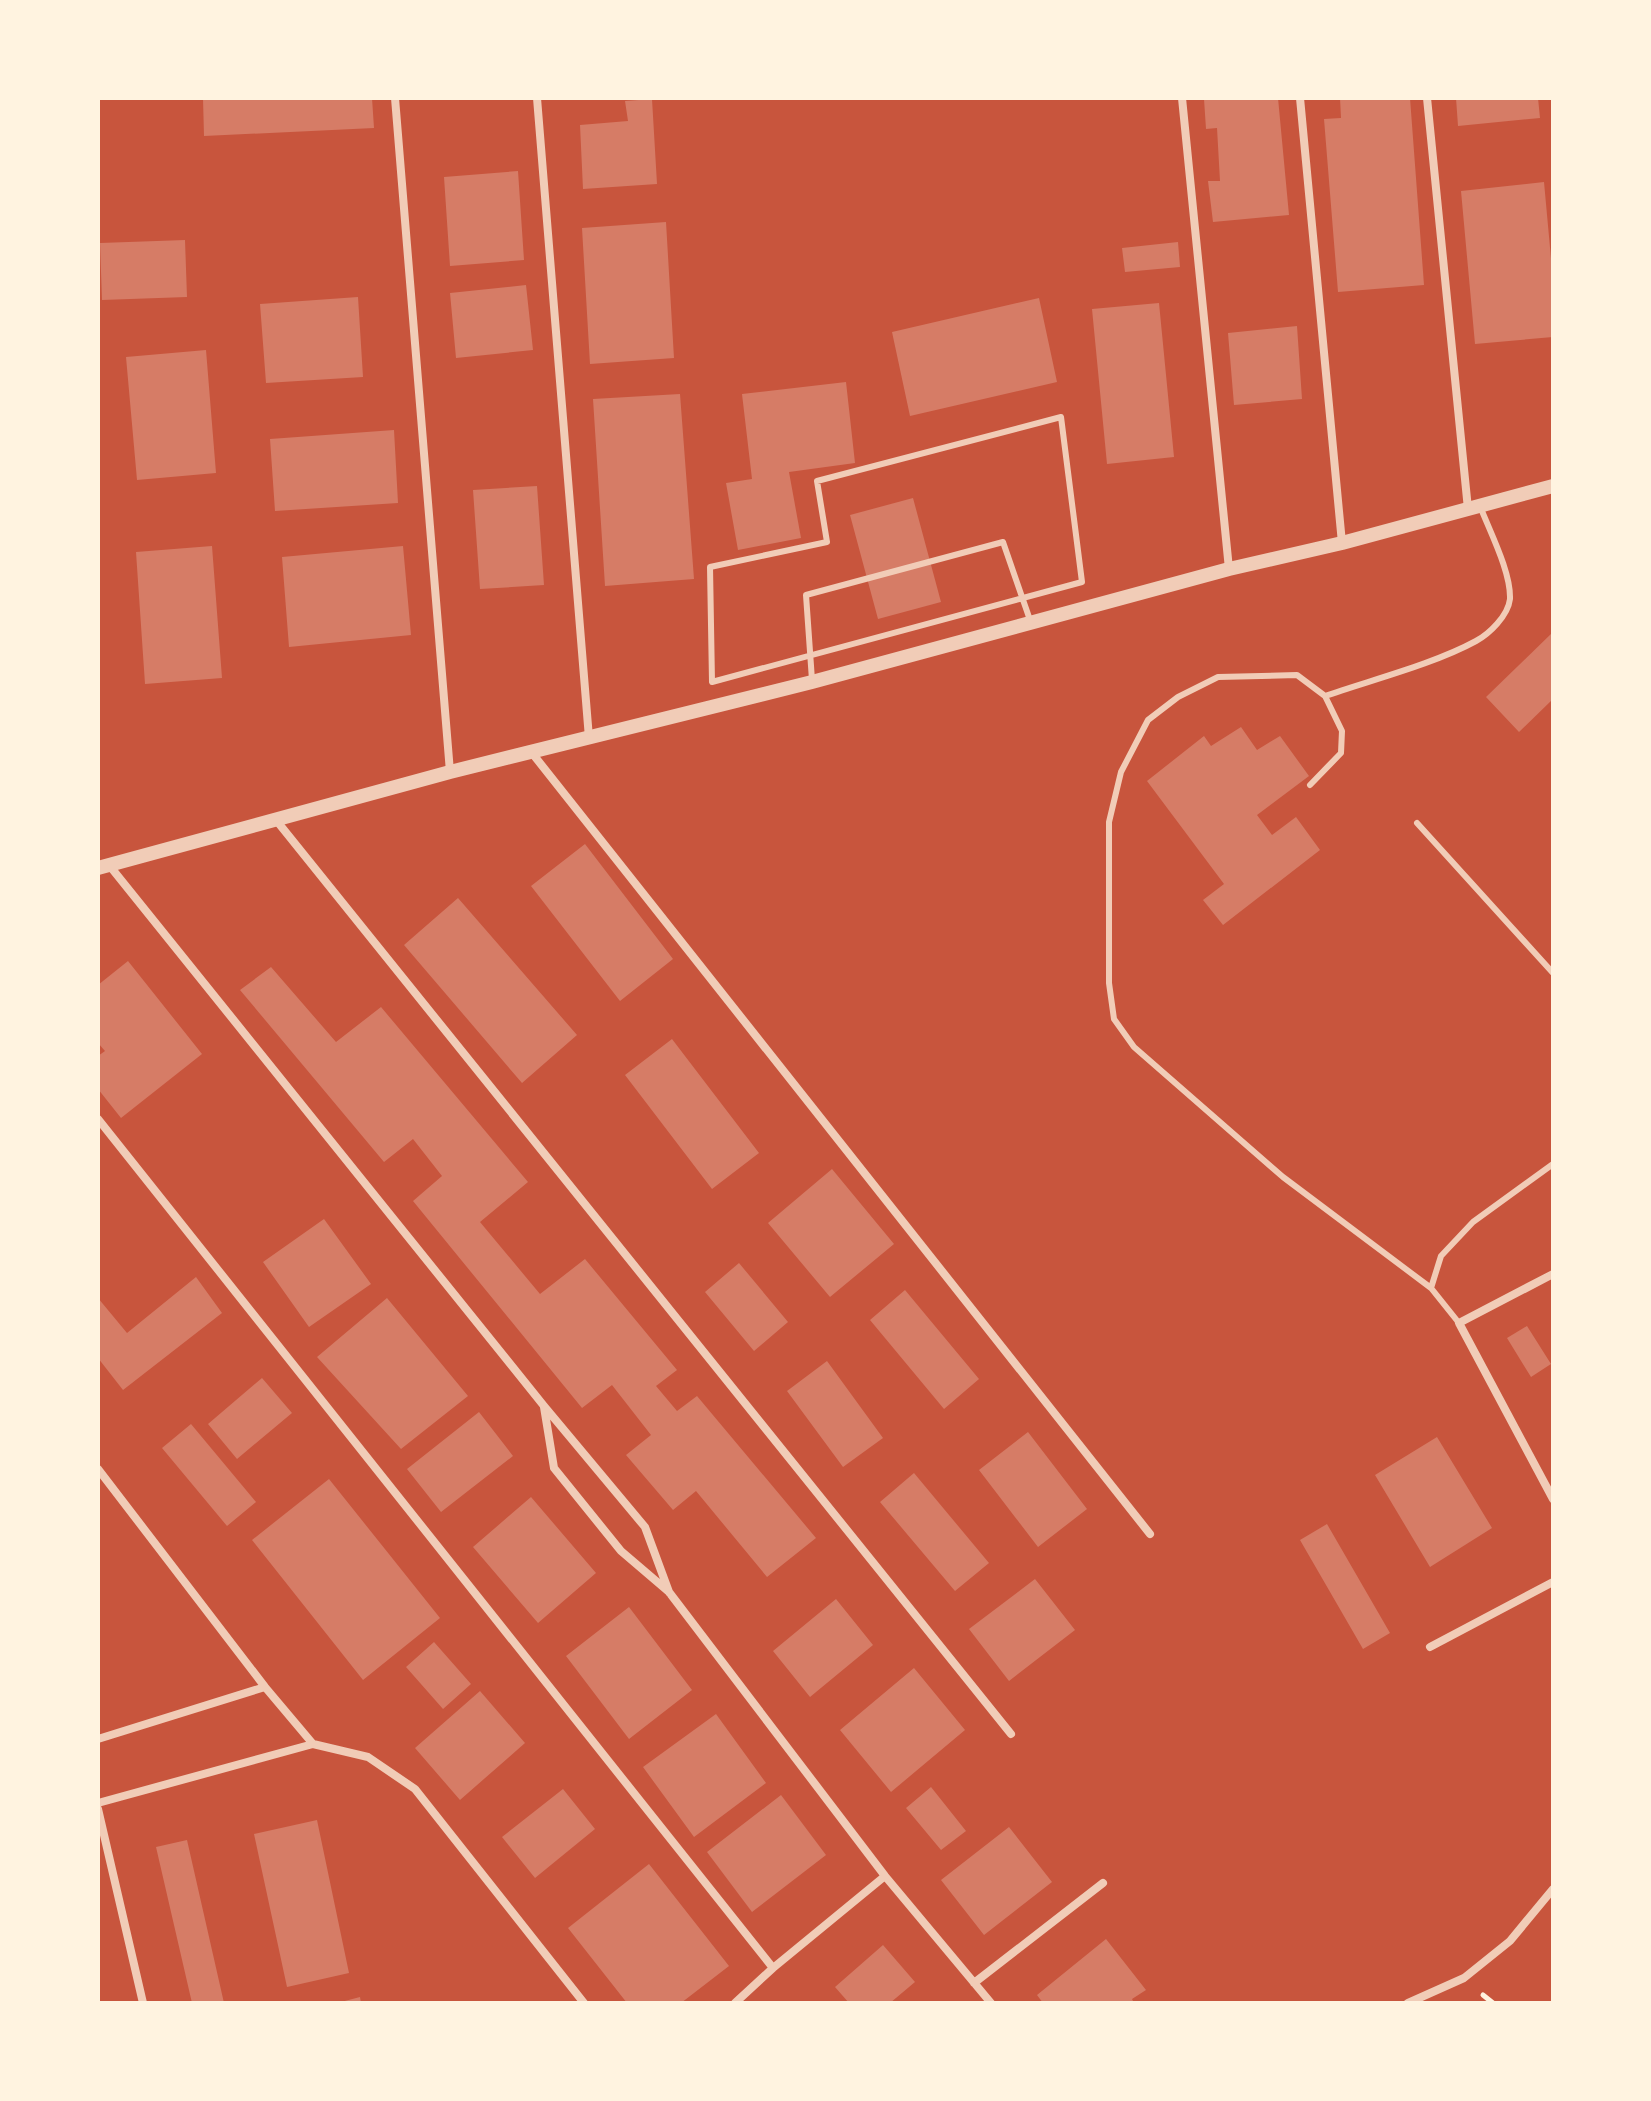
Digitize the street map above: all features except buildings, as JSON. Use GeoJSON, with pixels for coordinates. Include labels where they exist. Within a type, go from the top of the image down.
{"type":"FeatureCollection","features":[{"type":"Feature","properties":{"kind":"street"},"geometry":{"type":"LineString","coordinates":[[395,98],[450,772]]}},
{"type":"Feature","properties":{"kind":"street"},"geometry":{"type":"LineString","coordinates":[[537,98],[589,738]]}},
{"type":"Feature","properties":{"kind":"street"},"geometry":{"type":"LineString","coordinates":[[1182,98],[1229,569]]}},
{"type":"Feature","properties":{"kind":"street"},"geometry":{"type":"LineString","coordinates":[[1300,98],[1342,543]]}},
{"type":"Feature","properties":{"kind":"street"},"geometry":{"type":"LineString","coordinates":[[1427,98],[1474,507]]}},
{"type":"Feature","properties":{"kind":"street"},"geometry":{"type":"LineString","coordinates":[[669,1592],[645,1527],[104,866],[450,772],[812,682],[1229,569],[1342,543],[1553,486]]}},
{"type":"Feature","properties":{"kind":"street"},"geometry":{"type":"LineString","coordinates":[[532,753],[1150,1534]]}},
{"type":"Feature","properties":{"kind":"street"},"geometry":{"type":"LineString","coordinates":[[276,820],[1011,1734]]}},
{"type":"Feature","properties":{"kind":"street"},"geometry":{"type":"LineString","coordinates":[[98,1119],[773,1968]]}},
{"type":"Feature","properties":{"kind":"street"},"geometry":{"type":"LineString","coordinates":[[1553,1274],[1459,1323],[1553,1499]]}},
{"type":"Feature","properties":{"kind":"street"},"geometry":{"type":"LineString","coordinates":[[544,1406],[554,1468],[621,1551],[669,1592],[885,1876],[991,2003]]}},
{"type":"Feature","properties":{"kind":"street"},"geometry":{"type":"LineString","coordinates":[[98,1469],[265,1687],[313,1744]]}},
{"type":"Feature","properties":{"kind":"street"},"geometry":{"type":"LineString","coordinates":[[1430,1647],[1553,1582]]}},
{"type":"Feature","properties":{"kind":"street"},"geometry":{"type":"LineString","coordinates":[[98,1739],[265,1687]]}},
{"type":"Feature","properties":{"kind":"street"},"geometry":{"type":"LineString","coordinates":[[143,2003],[98,1806],[313,1744],[368,1757],[415,1789],[584,2003]]}},
{"type":"Feature","properties":{"kind":"street"},"geometry":{"type":"LineString","coordinates":[[735,2003],[885,1876]]}},
{"type":"Feature","properties":{"kind":"street"},"geometry":{"type":"LineString","coordinates":[[974,1983],[1103,1883]]}},
{"type":"Feature","properties":{"kind":"street"},"geometry":{"type":"LineString","coordinates":[[1408,2003],[1464,1978],[1510,1941],[1553,1889]]}},
{"type":"Feature","properties":{"kind":"lane"},"geometry":{"type":"LineString","coordinates":[[1061,417],[1082,582],[811,656],[712,682],[710,567],[827,542],[817,481],[1061,417]]}},
{"type":"Feature","properties":{"kind":"lane"},"geometry":{"type":"LineString","coordinates":[[1325,696],[1455,651],[1479,640],[1497,624],[1510,603],[1509,582],[1474,507]]}},
{"type":"Feature","properties":{"kind":"lane"},"geometry":{"type":"LineString","coordinates":[[812,682],[806,595],[1003,542],[1032,624]]}},
{"type":"Feature","properties":{"kind":"lane"},"geometry":{"type":"LineString","coordinates":[[1310,785],[1341,753],[1342,731],[1325,696],[1297,675],[1218,677],[1178,697],[1148,720],[1121,772],[1109,822],[1109,983],[1114,1019],[1134,1047],[1283,1177],[1431,1288],[1459,1323]]}},
{"type":"Feature","properties":{"kind":"lane"},"geometry":{"type":"LineString","coordinates":[[1417,823],[1553,973]]}},
{"type":"Feature","properties":{"kind":"lane"},"geometry":{"type":"LineString","coordinates":[[1431,1288],[1441,1256],[1473,1222],[1553,1164]]}}]}
